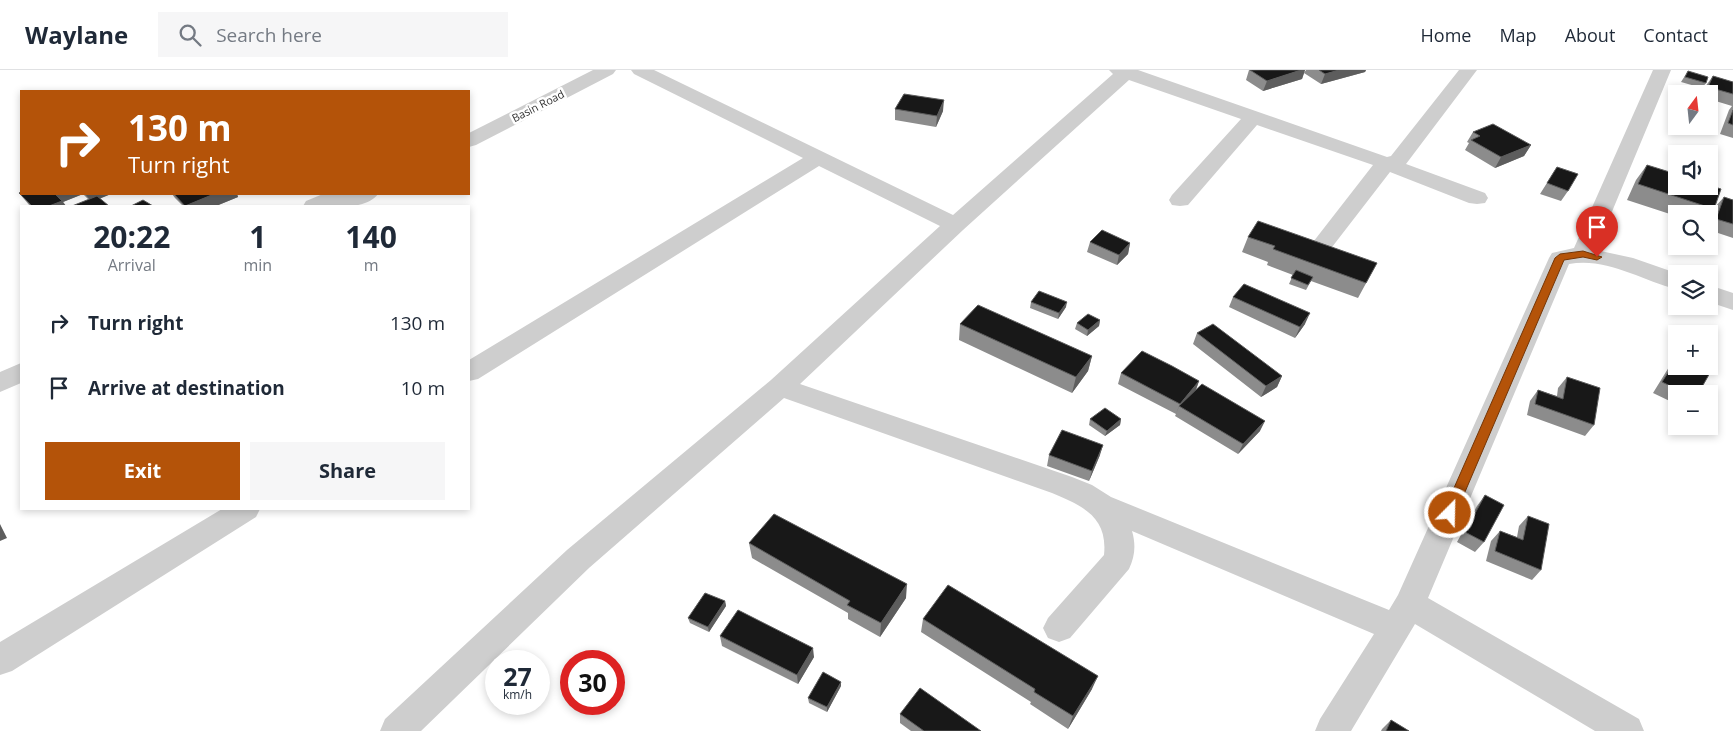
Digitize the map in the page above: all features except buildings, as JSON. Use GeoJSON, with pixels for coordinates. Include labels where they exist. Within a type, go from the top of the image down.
{"type":"FeatureCollection","features":[{"type":"Feature","properties":{"kind":"street","name":"Basin Road"},"geometry":{"type":"LineString","coordinates":[[470,128],[585,70]]}},
{"type":"Feature","properties":{"kind":"street","name":"Basin Road"},"geometry":{"type":"LineString","coordinates":[[470,140],[607,70]]}},
{"type":"Feature","properties":{"kind":"street"},"geometry":{"type":"LineString","coordinates":[[640,70],[955,225]]}},
{"type":"Feature","properties":{"kind":"street"},"geometry":{"type":"LineString","coordinates":[[1321,246],[1386,163],[1398,161],[1468,70]]}},
{"type":"Feature","properties":{"kind":"street"},"geometry":{"type":"LineString","coordinates":[[1583,254],[1662,70]]}},
{"type":"Feature","properties":{"kind":"street"},"geometry":{"type":"LineString","coordinates":[[397,731],[578,559],[780,387],[1124,71],[1386,163],[1477,198]]}},
{"type":"Feature","properties":{"kind":"street"},"geometry":{"type":"LineString","coordinates":[[1180,200],[1253,117]]}},
{"type":"Feature","properties":{"kind":"street"},"geometry":{"type":"LineString","coordinates":[[470,371],[818,158]]}},
{"type":"Feature","properties":{"kind":"street"},"geometry":{"type":"LineString","coordinates":[[316,205],[337,195]]}},
{"type":"Feature","properties":{"kind":"street"},"geometry":{"type":"LineString","coordinates":[[345,205],[365,195]]}},
{"type":"Feature","properties":{"kind":"street"},"geometry":{"type":"LineString","coordinates":[[1332,731],[1403,616],[1560,258],[1583,254],[1625,263],[1668,278]]}},
{"type":"Feature","properties":{"kind":"street"},"geometry":{"type":"LineString","coordinates":[[1718,296],[1733,302]]}},
{"type":"Feature","properties":{"kind":"street"},"geometry":{"type":"LineString","coordinates":[[0,364],[20,354]]}},
{"type":"Feature","properties":{"kind":"street"},"geometry":{"type":"LineString","coordinates":[[0,383],[20,373]]}},
{"type":"Feature","properties":{"kind":"street"},"geometry":{"type":"LineString","coordinates":[[780,387],[1062,484],[1082,493],[1101,505],[1403,616],[1627,731]]}},
{"type":"Feature","properties":{"kind":"street"},"geometry":{"type":"LineString","coordinates":[[1059,628],[1118,560],[1120,542],[1115,521],[1101,505]]}},
{"type":"Feature","properties":{"kind":"street"},"geometry":{"type":"LineString","coordinates":[[0,660],[244,510]]}},
{"type":"Feature","properties":{"kind":"route"},"geometry":{"type":"LineString","coordinates":[[1450,513],[1560,258],[1583,254],[1597,257]]}}]}
